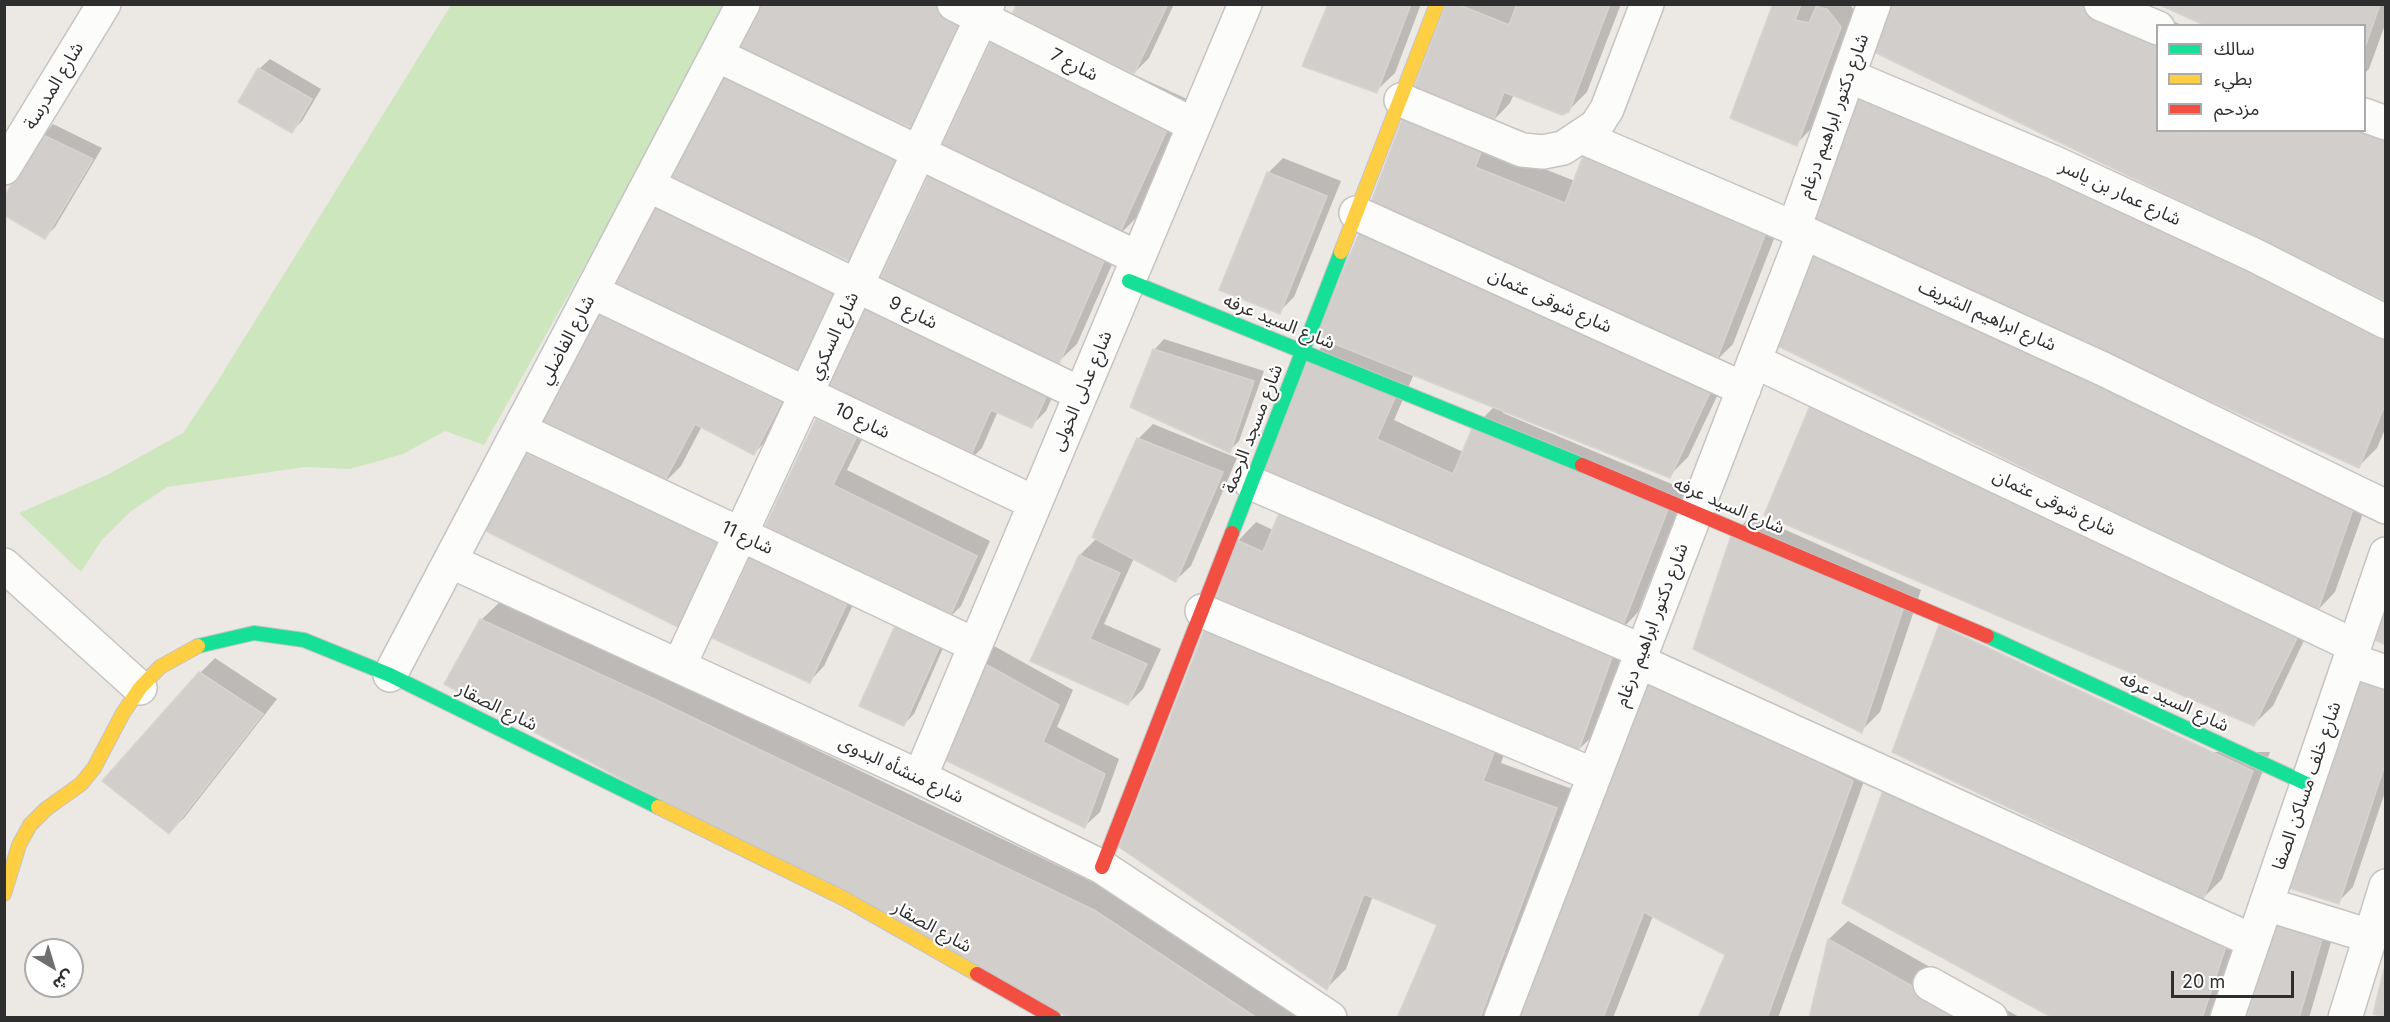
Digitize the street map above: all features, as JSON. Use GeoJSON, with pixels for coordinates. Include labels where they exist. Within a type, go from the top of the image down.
{"type":"FeatureCollection","features":[{"type":"Feature","properties":{"kind":"street","name":"شارع المدرسة"},"geometry":{"type":"LineString","coordinates":[[4,168],[104,4]]}},
{"type":"Feature","properties":{"kind":"street","name":"شارع الفاضلي"},"geometry":{"type":"LineString","coordinates":[[390,675],[743,4]]}},
{"type":"Feature","properties":{"kind":"street","name":"شارع عدلى الخولى"},"geometry":{"type":"LineString","coordinates":[[920,777],[1245,4]]}},
{"type":"Feature","properties":{"kind":"street","name":"شارع مسجد الرحمة"},"geometry":{"type":"LineString","coordinates":[[1102,867],[1437,4]]}},
{"type":"Feature","properties":{"kind":"street"},"geometry":{"type":"LineString","coordinates":[[1401,100],[1522,150],[1543,152],[1563,148],[1596,126],[1607,109],[1647,4]]}},
{"type":"Feature","properties":{"kind":"street","name":"شارع دكتور ابراهيم درغام"},"geometry":{"type":"LineString","coordinates":[[1501,1017],[1749,375],[1874,4]]}},
{"type":"Feature","properties":{"kind":"street"},"geometry":{"type":"LineString","coordinates":[[2101,4],[2156,28]]}},
{"type":"Feature","properties":{"kind":"street","name":"شارع 7"},"geometry":{"type":"LineString","coordinates":[[975,9],[1194,125]]}},
{"type":"Feature","properties":{"kind":"street","name":"شارع السكري"},"geometry":{"type":"LineString","coordinates":[[679,666],[918,154],[975,9]]}},
{"type":"Feature","properties":{"kind":"street"},"geometry":{"type":"LineString","coordinates":[[717,55],[918,154],[1134,269]]}},
{"type":"Feature","properties":{"kind":"street","name":"شارع عمار بن ياسر"},"geometry":{"type":"LineString","coordinates":[[1849,76],[2064,167],[2254,255],[2385,322]]}},
{"type":"Feature","properties":{"kind":"street"},"geometry":{"type":"LineString","coordinates":[[2366,116],[2385,123]]}},
{"type":"Feature","properties":{"kind":"street","name":"شارع ابراهيم الشريف"},"geometry":{"type":"LineString","coordinates":[[1582,137],[1799,230],[2103,369],[2385,507]]}},
{"type":"Feature","properties":{"kind":"street","name":"شارع 9"},"geometry":{"type":"LineString","coordinates":[[648,185],[1081,394]]}},
{"type":"Feature","properties":{"kind":"street","name":"شارع شوقى عثمان"},"geometry":{"type":"LineString","coordinates":[[1356,213],[1749,375],[2353,653],[2385,672]]}},
{"type":"Feature","properties":{"kind":"street","name":"شارع السيد عرفه"},"geometry":{"type":"LineString","coordinates":[[1134,269],[1302,351],[1696,511],[1976,630],[2307,784]]}},
{"type":"Feature","properties":{"kind":"street","name":"شارع 10"},"geometry":{"type":"LineString","coordinates":[[593,292],[1035,503]]}},
{"type":"Feature","properties":{"kind":"street","name":"شارع 11"},"geometry":{"type":"LineString","coordinates":[[520,430],[975,645]]}},
{"type":"Feature","properties":{"kind":"street"},"geometry":{"type":"LineString","coordinates":[[1251,483],[1640,656],[2253,941]]}},
{"type":"Feature","properties":{"kind":"street","name":"شارع خلف مساكن الصفا"},"geometry":{"type":"LineString","coordinates":[[2227,1017],[2385,554]]}},
{"type":"Feature","properties":{"kind":"street","name":"شارع منشأه البدوى"},"geometry":{"type":"LineString","coordinates":[[450,561],[920,777],[1102,867],[1330,1017]]}},
{"type":"Feature","properties":{"kind":"street"},"geometry":{"type":"LineString","coordinates":[[8,573],[140,688]]}},
{"type":"Feature","properties":{"kind":"street"},"geometry":{"type":"LineString","coordinates":[[1202,611],[1594,775]]}},
{"type":"Feature","properties":{"kind":"street","name":"شارع الصقار"},"geometry":{"type":"LineString","coordinates":[[4,894],[19,845],[30,825],[46,809],[81,784],[94,768],[123,713],[140,688],[160,667],[204,642],[254,633],[304,640],[390,675],[845,899],[1054,1017]]}},
{"type":"Feature","properties":{"kind":"street"},"geometry":{"type":"LineString","coordinates":[[2350,1016],[2385,886]]}},
{"type":"Feature","properties":{"kind":"street"},"geometry":{"type":"LineString","coordinates":[[2266,904],[2370,936]]}},
{"type":"Feature","properties":{"kind":"street"},"geometry":{"type":"LineString","coordinates":[[1930,984],[1991,1017]]}},
{"type":"Feature","properties":{"kind":"green space"},"geometry":{"type":"Polygon","coordinates":[[[451,5],[731,5],[484,445],[445,431],[403,454],[350,469],[305,467],[167,487],[130,512],[102,540],[81,572],[19,513],[107,475],[183,433],[451,5]]]}},
{"type":"Feature","properties":{"kind":"building"},"geometry":{"type":"Polygon","coordinates":[[[756,4],[941,4],[977,21],[927,134],[729,51],[756,4]]]}},
{"type":"Feature","properties":{"kind":"building"},"geometry":{"type":"Polygon","coordinates":[[[1017,4],[1168,4],[1134,74],[1011,16],[1017,4]]]}},
{"type":"Feature","properties":{"kind":"building"},"geometry":{"type":"Polygon","coordinates":[[[1328,4],[1411,4],[1377,93],[1302,66],[1328,4]]]}},
{"type":"Feature","properties":{"kind":"building"},"geometry":{"type":"Polygon","coordinates":[[[1446,4],[1457,4],[1509,25],[1517,4],[1610,4],[1569,112],[1562,115],[1504,92],[1492,124],[1414,88],[1446,4]]]}},
{"type":"Feature","properties":{"kind":"building"},"geometry":{"type":"Polygon","coordinates":[[[1773,4],[1801,4],[1795,20],[1809,23],[1816,7],[1827,9],[1841,27],[1797,146],[1730,118],[1773,4]]]}},
{"type":"Feature","properties":{"kind":"building"},"geometry":{"type":"Polygon","coordinates":[[[1882,4],[2074,4],[2156,39],[2156,132],[2366,131],[2386,138],[2386,301],[1872,51],[1882,4]]]}},
{"type":"Feature","properties":{"kind":"building"},"geometry":{"type":"Polygon","coordinates":[[[2158,4],[2380,4],[2366,44],[2366,24],[2202,24],[2158,4]]]}},
{"type":"Feature","properties":{"kind":"building"},"geometry":{"type":"Polygon","coordinates":[[[994,35],[1172,119],[1117,239],[942,145],[994,35]]]}},
{"type":"Feature","properties":{"kind":"building"},"geometry":{"type":"Polygon","coordinates":[[[258,68],[312,99],[292,133],[238,102],[258,68]]]}},
{"type":"Feature","properties":{"kind":"building"},"geometry":{"type":"Polygon","coordinates":[[[718,69],[902,161],[853,262],[658,177],[718,69]]]}},
{"type":"Feature","properties":{"kind":"building"},"geometry":{"type":"Polygon","coordinates":[[[1852,85],[2386,336],[2386,402],[2359,468],[1814,221],[1811,198],[1852,85]]]}},
{"type":"Feature","properties":{"kind":"building"},"geometry":{"type":"Polygon","coordinates":[[[1404,114],[1482,150],[1475,167],[1565,203],[1585,151],[1768,227],[1715,364],[1369,207],[1404,114]]]}},
{"type":"Feature","properties":{"kind":"building"},"geometry":{"type":"Polygon","coordinates":[[[41,134],[93,159],[45,239],[4,215],[4,197],[41,134]]]}},
{"type":"Feature","properties":{"kind":"building"},"geometry":{"type":"Polygon","coordinates":[[[931,170],[1107,254],[1059,364],[879,281],[931,170]]]}},
{"type":"Feature","properties":{"kind":"building"},"geometry":{"type":"Polygon","coordinates":[[[1267,172],[1327,196],[1280,314],[1219,290],[1267,172]]]}},
{"type":"Feature","properties":{"kind":"building"},"geometry":{"type":"Polygon","coordinates":[[[647,199],[837,292],[795,382],[599,281],[647,199]]]}},
{"type":"Feature","properties":{"kind":"building"},"geometry":{"type":"Polygon","coordinates":[[[1364,222],[1713,386],[1670,478],[1315,336],[1364,222]]]}},
{"type":"Feature","properties":{"kind":"building"},"geometry":{"type":"Polygon","coordinates":[[[1808,248],[2355,503],[2317,613],[1770,342],[1808,248]]]}},
{"type":"Feature","properties":{"kind":"building"},"geometry":{"type":"Polygon","coordinates":[[[589,304],[781,403],[754,455],[695,424],[662,486],[529,418],[589,304]]]}},
{"type":"Feature","properties":{"kind":"building"},"geometry":{"type":"Polygon","coordinates":[[[866,304],[1051,386],[1032,428],[991,410],[967,464],[822,400],[866,304]]]}},
{"type":"Feature","properties":{"kind":"building"},"geometry":{"type":"Polygon","coordinates":[[[1153,349],[1254,381],[1230,453],[1130,407],[1153,349]]]}},
{"type":"Feature","properties":{"kind":"building"},"geometry":{"type":"Polygon","coordinates":[[[1308,359],[1397,393],[1377,439],[1453,474],[1473,426],[1668,509],[1620,633],[1262,474],[1308,359]]]}},
{"type":"Feature","properties":{"kind":"building"},"geometry":{"type":"Polygon","coordinates":[[[1812,401],[2299,634],[2254,726],[1764,515],[1812,401]]]}},
{"type":"Feature","properties":{"kind":"building"},"geometry":{"type":"Polygon","coordinates":[[[816,419],[856,438],[833,485],[977,556],[947,623],[761,535],[816,419]]]}},
{"type":"Feature","properties":{"kind":"building"},"geometry":{"type":"Polygon","coordinates":[[[1137,438],[1223,472],[1176,582],[1092,537],[1137,438]]]}},
{"type":"Feature","properties":{"kind":"building"},"geometry":{"type":"Polygon","coordinates":[[[526,453],[726,545],[686,631],[480,528],[526,453]]]}},
{"type":"Feature","properties":{"kind":"building"},"geometry":{"type":"Polygon","coordinates":[[[1284,501],[1615,649],[1578,752],[1216,598],[1237,540],[1263,552],[1284,501]]]}},
{"type":"Feature","properties":{"kind":"building"},"geometry":{"type":"Polygon","coordinates":[[[1732,533],[1903,609],[1862,733],[1693,649],[1732,533]]]}},
{"type":"Feature","properties":{"kind":"building"},"geometry":{"type":"Polygon","coordinates":[[[1079,555],[1120,573],[1090,639],[1147,664],[1128,705],[1030,661],[1079,555]]]}},
{"type":"Feature","properties":{"kind":"building"},"geometry":{"type":"Polygon","coordinates":[[[750,556],[848,601],[810,683],[712,638],[750,556]]]}},
{"type":"Feature","properties":{"kind":"building"},"geometry":{"type":"Polygon","coordinates":[[[2386,597],[2386,645],[2373,639],[2386,597]]]}},
{"type":"Feature","properties":{"kind":"building"},"geometry":{"type":"Polygon","coordinates":[[[480,619],[652,698],[1094,910],[1257,1018],[1070,1018],[444,684],[480,619]]]}},
{"type":"Feature","properties":{"kind":"building"},"geometry":{"type":"Polygon","coordinates":[[[898,619],[943,639],[904,726],[859,706],[898,619]]]}},
{"type":"Feature","properties":{"kind":"building"},"geometry":{"type":"Polygon","coordinates":[[[1208,621],[1499,739],[1483,781],[1557,808],[1480,1018],[1397,1018],[1437,925],[1364,894],[1327,990],[1119,847],[1208,621]]]}},
{"type":"Feature","properties":{"kind":"building"},"geometry":{"type":"Polygon","coordinates":[[[1939,625],[2253,771],[2203,900],[1892,752],[1939,625]]]}},
{"type":"Feature","properties":{"kind":"building"},"geometry":{"type":"Polygon","coordinates":[[[978,660],[1059,705],[1043,742],[1105,774],[1085,828],[937,756],[978,660]]]}},
{"type":"Feature","properties":{"kind":"building"},"geometry":{"type":"Polygon","coordinates":[[[199,672],[263,714],[169,834],[102,781],[199,672]]]}},
{"type":"Feature","properties":{"kind":"building"},"geometry":{"type":"Polygon","coordinates":[[[2356,672],[2386,681],[2386,761],[2339,904],[2286,887],[2356,672]]]}},
{"type":"Feature","properties":{"kind":"building"},"geometry":{"type":"Polygon","coordinates":[[[1635,673],[1853,781],[1767,1018],[1698,1018],[1725,955],[1644,912],[1603,1018],[1511,1018],[1635,673]]]}},
{"type":"Feature","properties":{"kind":"building"},"geometry":{"type":"Polygon","coordinates":[[[1885,785],[2227,943],[2202,1018],[2053,1018],[1842,903],[1885,785]]]}},
{"type":"Feature","properties":{"kind":"building"},"geometry":{"type":"Polygon","coordinates":[[[2277,916],[2325,929],[2299,1018],[2247,1018],[2277,916]]]}},
{"type":"Feature","properties":{"kind":"building"},"geometry":{"type":"Polygon","coordinates":[[[1828,939],[1969,1018],[1809,1018],[1828,939]]]}},
{"type":"Feature","properties":{"kind":"building"},"geometry":{"type":"Polygon","coordinates":[[[2386,961],[2386,1018],[2385,1018],[2373,1014],[2386,961]]]}},
{"type":"Feature","properties":{"kind":"traffic: fast"},"geometry":{"type":"LineString","coordinates":[[1232,533],[1341,252]]}},
{"type":"Feature","properties":{"kind":"traffic: fast"},"geometry":{"type":"LineString","coordinates":[[1129,281],[1582,465]]}},
{"type":"Feature","properties":{"kind":"traffic: fast"},"geometry":{"type":"LineString","coordinates":[[198,646],[254,633],[304,640],[390,675],[658,807]]}},
{"type":"Feature","properties":{"kind":"traffic: fast"},"geometry":{"type":"LineString","coordinates":[[1987,636],[2307,784]]}},
{"type":"Feature","properties":{"kind":"traffic: slow"},"geometry":{"type":"LineString","coordinates":[[1341,252],[1437,4]]}},
{"type":"Feature","properties":{"kind":"traffic: slow"},"geometry":{"type":"LineString","coordinates":[[4,894],[19,845],[30,825],[46,809],[81,784],[94,768],[123,713],[140,688],[160,667],[198,646]]}},
{"type":"Feature","properties":{"kind":"traffic: slow"},"geometry":{"type":"LineString","coordinates":[[658,807],[845,899],[977,974]]}},
{"type":"Feature","properties":{"kind":"traffic: jam"},"geometry":{"type":"LineString","coordinates":[[1582,465],[1987,636]]}},
{"type":"Feature","properties":{"kind":"traffic: jam"},"geometry":{"type":"LineString","coordinates":[[1102,867],[1232,533]]}},
{"type":"Feature","properties":{"kind":"traffic: jam"},"geometry":{"type":"LineString","coordinates":[[977,974],[1054,1018]]}}]}
